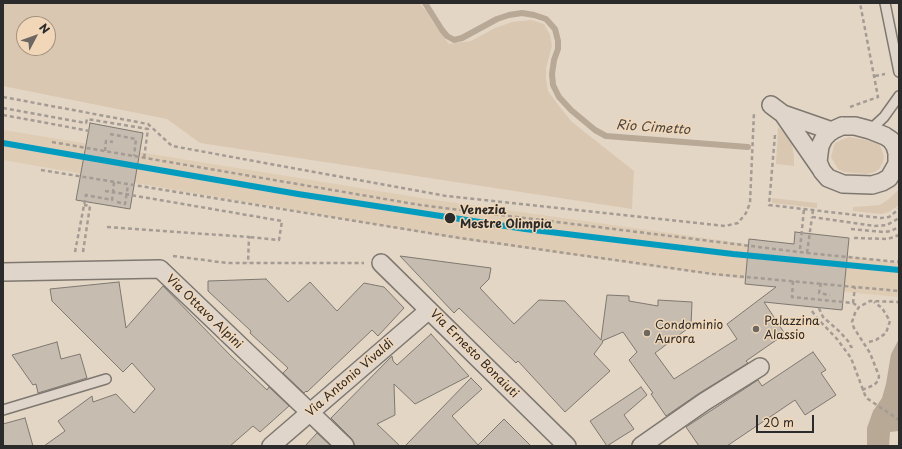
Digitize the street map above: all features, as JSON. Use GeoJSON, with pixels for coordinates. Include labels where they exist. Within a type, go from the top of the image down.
{"type":"FeatureCollection","features":[{"type":"Feature","properties":{"kind":"street"},"geometry":{"type":"LineString","coordinates":[[772,116],[832,130]]}},
{"type":"Feature","properties":{"kind":"street"},"geometry":{"type":"LineString","coordinates":[[772,116],[828,178],[843,184],[872,185],[889,178],[898,163],[895,146],[891,140],[885,136],[870,130],[855,126],[842,126],[832,130],[824,138],[820,146],[818,162],[822,171]]}},
{"type":"Feature","properties":{"kind":"street","name":"Via Ottavo Alpini"},"geometry":{"type":"LineString","coordinates":[[3,272],[164,262],[309,413],[344,446]]}},
{"type":"Feature","properties":{"kind":"street","name":"Via Ernesto Bonaiuti"},"geometry":{"type":"LineString","coordinates":[[381,263],[567,446]]}},
{"type":"Feature","properties":{"kind":"street","name":"Via Antonio Vivaldi"},"geometry":{"type":"LineString","coordinates":[[271,446],[429,310]]}},
{"type":"Feature","properties":{"kind":"street"},"geometry":{"type":"LineString","coordinates":[[641,446],[704,402],[760,367]]}},
{"type":"Feature","properties":{"kind":"lane"},"geometry":{"type":"LineString","coordinates":[[885,3],[899,72]]}},
{"type":"Feature","properties":{"kind":"lane"},"geometry":{"type":"LineString","coordinates":[[870,130],[884,118],[899,96]]}},
{"type":"Feature","properties":{"kind":"lane"},"geometry":{"type":"LineString","coordinates":[[3,410],[106,379]]}},
{"type":"Feature","properties":{"kind":"path"},"geometry":{"type":"LineString","coordinates":[[849,107],[878,97],[860,3]]}},
{"type":"Feature","properties":{"kind":"path"},"geometry":{"type":"LineString","coordinates":[[875,76],[889,73]]}},
{"type":"Feature","properties":{"kind":"path"},"geometry":{"type":"LineString","coordinates":[[3,97],[148,124],[172,146],[430,193],[725,226],[738,223],[746,213],[750,203],[754,111],[772,116],[769,205],[881,218],[889,217],[899,209]]}},
{"type":"Feature","properties":{"kind":"path"},"geometry":{"type":"LineString","coordinates":[[3,108],[86,122],[87,119],[148,129],[144,158]]}},
{"type":"Feature","properties":{"kind":"path"},"geometry":{"type":"LineString","coordinates":[[3,115],[90,131]]}},
{"type":"Feature","properties":{"kind":"path"},"geometry":{"type":"LineString","coordinates":[[110,134],[136,139],[134,156]]}},
{"type":"Feature","properties":{"kind":"path"},"geometry":{"type":"LineString","coordinates":[[104,151],[106,141],[113,142]]}},
{"type":"Feature","properties":{"kind":"path"},"geometry":{"type":"LineString","coordinates":[[52,142],[420,205],[807,253],[898,261]]}},
{"type":"Feature","properties":{"kind":"path"},"geometry":{"type":"LineString","coordinates":[[41,170],[483,241],[713,274],[899,291]]}},
{"type":"Feature","properties":{"kind":"path"},"geometry":{"type":"LineString","coordinates":[[74,257],[86,195],[112,200],[114,182]]}},
{"type":"Feature","properties":{"kind":"path"},"geometry":{"type":"LineString","coordinates":[[117,202],[125,204],[128,184]]}},
{"type":"Feature","properties":{"kind":"path"},"geometry":{"type":"LineString","coordinates":[[105,191],[282,221],[279,240],[107,227]]}},
{"type":"Feature","properties":{"kind":"path"},"geometry":{"type":"LineString","coordinates":[[82,257],[90,206],[84,205]]}},
{"type":"Feature","properties":{"kind":"path"},"geometry":{"type":"LineString","coordinates":[[800,249],[804,209]]}},
{"type":"Feature","properties":{"kind":"path"},"geometry":{"type":"LineString","coordinates":[[807,253],[813,210]]}},
{"type":"Feature","properties":{"kind":"path"},"geometry":{"type":"LineString","coordinates":[[812,217],[874,226],[887,225],[899,218]]}},
{"type":"Feature","properties":{"kind":"path"},"geometry":{"type":"LineString","coordinates":[[851,229],[883,232],[891,231],[899,227]]}},
{"type":"Feature","properties":{"kind":"path"},"geometry":{"type":"LineString","coordinates":[[854,238],[888,239],[899,235]]}},
{"type":"Feature","properties":{"kind":"path"},"geometry":{"type":"LineString","coordinates":[[248,263],[249,237]]}},
{"type":"Feature","properties":{"kind":"path"},"geometry":{"type":"LineString","coordinates":[[164,262],[381,263]]}},
{"type":"Feature","properties":{"kind":"path"},"geometry":{"type":"LineString","coordinates":[[793,281],[792,297],[853,304],[859,307]]}},
{"type":"Feature","properties":{"kind":"path"},"geometry":{"type":"LineString","coordinates":[[821,283],[819,293],[830,295]]}},
{"type":"Feature","properties":{"kind":"path"},"geometry":{"type":"LineString","coordinates":[[853,304],[854,287]]}},
{"type":"Feature","properties":{"kind":"path"},"geometry":{"type":"LineString","coordinates":[[862,390],[874,385],[878,381],[879,376],[870,353],[854,328],[852,322],[859,307],[870,301],[899,302]]}},
{"type":"Feature","properties":{"kind":"path"},"geometry":{"type":"LineString","coordinates":[[869,342],[876,340],[886,333],[890,321],[882,308],[874,302]]}},
{"type":"Feature","properties":{"kind":"path"},"geometry":{"type":"LineString","coordinates":[[819,308],[823,316],[840,332],[851,347],[854,346]]}},
{"type":"Feature","properties":{"kind":"path"},"geometry":{"type":"LineString","coordinates":[[812,311],[851,358],[862,390],[868,399],[899,420]]}},
{"type":"Feature","properties":{"kind":"shaded area"},"geometry":{"type":"Polygon","coordinates":[[[3,3],[419,3],[449,44],[471,41],[495,28],[512,22],[531,20],[544,24],[550,35],[552,46],[546,68],[548,91],[572,122],[634,171],[632,209],[200,143],[167,119],[3,86],[3,3]]]}},
{"type":"Feature","properties":{"kind":"shaded area"},"geometry":{"type":"Polygon","coordinates":[[[778,127],[784,132],[792,144],[794,166],[776,164],[778,127]]]}},
{"type":"Feature","properties":{"kind":"shaded area"},"geometry":{"type":"Polygon","coordinates":[[[3,130],[428,199],[769,247],[790,248],[899,263],[899,297],[792,287],[463,240],[3,160],[3,130]]]}},
{"type":"Feature","properties":{"kind":"shaded area"},"geometry":{"type":"Polygon","coordinates":[[[849,137],[872,141],[880,145],[884,156],[880,168],[875,172],[866,174],[844,172],[838,169],[831,157],[835,143],[849,137]]]}},
{"type":"Feature","properties":{"kind":"shaded area"},"geometry":{"type":"Polygon","coordinates":[[[899,189],[899,205],[889,212],[881,214],[853,211],[853,207],[880,205],[889,199],[899,189]]]}},
{"type":"Feature","properties":{"kind":"shaded area"},"geometry":{"type":"Polygon","coordinates":[[[772,198],[817,203],[817,208],[772,203],[772,198]]]}},
{"type":"Feature","properties":{"kind":"shaded area"},"geometry":{"type":"Polygon","coordinates":[[[899,339],[899,431],[890,432],[889,446],[867,446],[867,428],[873,411],[882,398],[891,354],[899,339]]]}},
{"type":"Feature","properties":{"kind":"building"},"geometry":{"type":"Polygon","coordinates":[[[90,123],[143,133],[130,209],[76,200],[90,123]]]}},
{"type":"Feature","properties":{"kind":"building"},"geometry":{"type":"Polygon","coordinates":[[[795,232],[849,238],[842,310],[764,302],[785,334],[746,361],[748,363],[666,416],[651,394],[653,393],[629,360],[637,352],[623,332],[602,341],[603,342],[594,354],[610,371],[565,412],[518,361],[516,363],[459,308],[454,313],[400,256],[491,268],[489,279],[480,288],[514,324],[539,300],[565,301],[601,340],[607,295],[629,296],[629,301],[658,306],[658,300],[692,302],[691,326],[655,353],[674,379],[737,339],[727,324],[776,287],[745,284],[749,239],[794,244],[795,232]]]}},
{"type":"Feature","properties":{"kind":"building"},"geometry":{"type":"Polygon","coordinates":[[[266,279],[288,302],[310,282],[337,311],[364,283],[384,287],[404,308],[378,336],[372,330],[307,392],[306,391],[304,393],[283,373],[288,368],[208,291],[208,281],[266,279]]]}},
{"type":"Feature","properties":{"kind":"building"},"geometry":{"type":"Polygon","coordinates":[[[119,282],[126,328],[163,286],[231,356],[267,390],[269,387],[289,406],[260,432],[253,426],[230,446],[44,446],[65,431],[58,421],[92,396],[93,402],[116,394],[134,413],[155,389],[132,363],[123,372],[52,301],[50,289],[119,282]]]}},
{"type":"Feature","properties":{"kind":"building"},"geometry":{"type":"Polygon","coordinates":[[[431,334],[469,376],[415,404],[394,384],[395,415],[377,424],[400,446],[355,446],[352,439],[331,418],[392,356],[393,361],[397,365],[431,334]]]}},
{"type":"Feature","properties":{"kind":"building"},"geometry":{"type":"Polygon","coordinates":[[[57,342],[61,359],[80,354],[87,378],[38,393],[36,384],[33,385],[12,355],[57,342]]]}},
{"type":"Feature","properties":{"kind":"building"},"geometry":{"type":"Polygon","coordinates":[[[813,352],[826,370],[821,373],[836,395],[805,415],[795,400],[727,446],[699,446],[686,427],[758,380],[762,386],[813,352]]]}},
{"type":"Feature","properties":{"kind":"building"},"geometry":{"type":"Polygon","coordinates":[[[471,378],[482,389],[452,416],[478,445],[504,419],[531,446],[405,446],[471,378]]]}},
{"type":"Feature","properties":{"kind":"building"},"geometry":{"type":"Polygon","coordinates":[[[641,387],[647,395],[624,415],[634,429],[607,446],[590,421],[641,387]]]}},
{"type":"Feature","properties":{"kind":"building"},"geometry":{"type":"Polygon","coordinates":[[[25,418],[33,446],[3,446],[3,424],[25,418]]]}},
{"type":"Feature","properties":{"kind":"building"},"geometry":{"type":"Polygon","coordinates":[[[317,433],[331,446],[305,446],[317,433]]]}},
{"type":"Feature","properties":{"kind":"waterway","name":"Rio Cimetto"},"geometry":{"type":"LineString","coordinates":[[425,3],[442,30],[447,36],[454,40],[462,38],[497,19],[509,15],[522,13],[546,19],[555,29],[558,41],[558,49],[554,60],[552,74],[553,85],[559,97],[571,110],[595,130],[606,136],[748,147]]}},
{"type":"Feature","properties":{"kind":"transit line"},"geometry":{"type":"LineString","coordinates":[[3,143],[298,194],[525,229],[733,254],[899,270]]}},
{"type":"Feature","properties":{"kind":"place","name":"Venezia Mestre Olimpia"},"geometry":{"type":"Point","coordinates":[450,218]}},
{"type":"Feature","properties":{"kind":"place","name":"Palazzina Alassio"},"geometry":{"type":"Point","coordinates":[756,329]}},
{"type":"Feature","properties":{"kind":"place","name":"Condominio Aurora"},"geometry":{"type":"Point","coordinates":[647,333]}}]}
